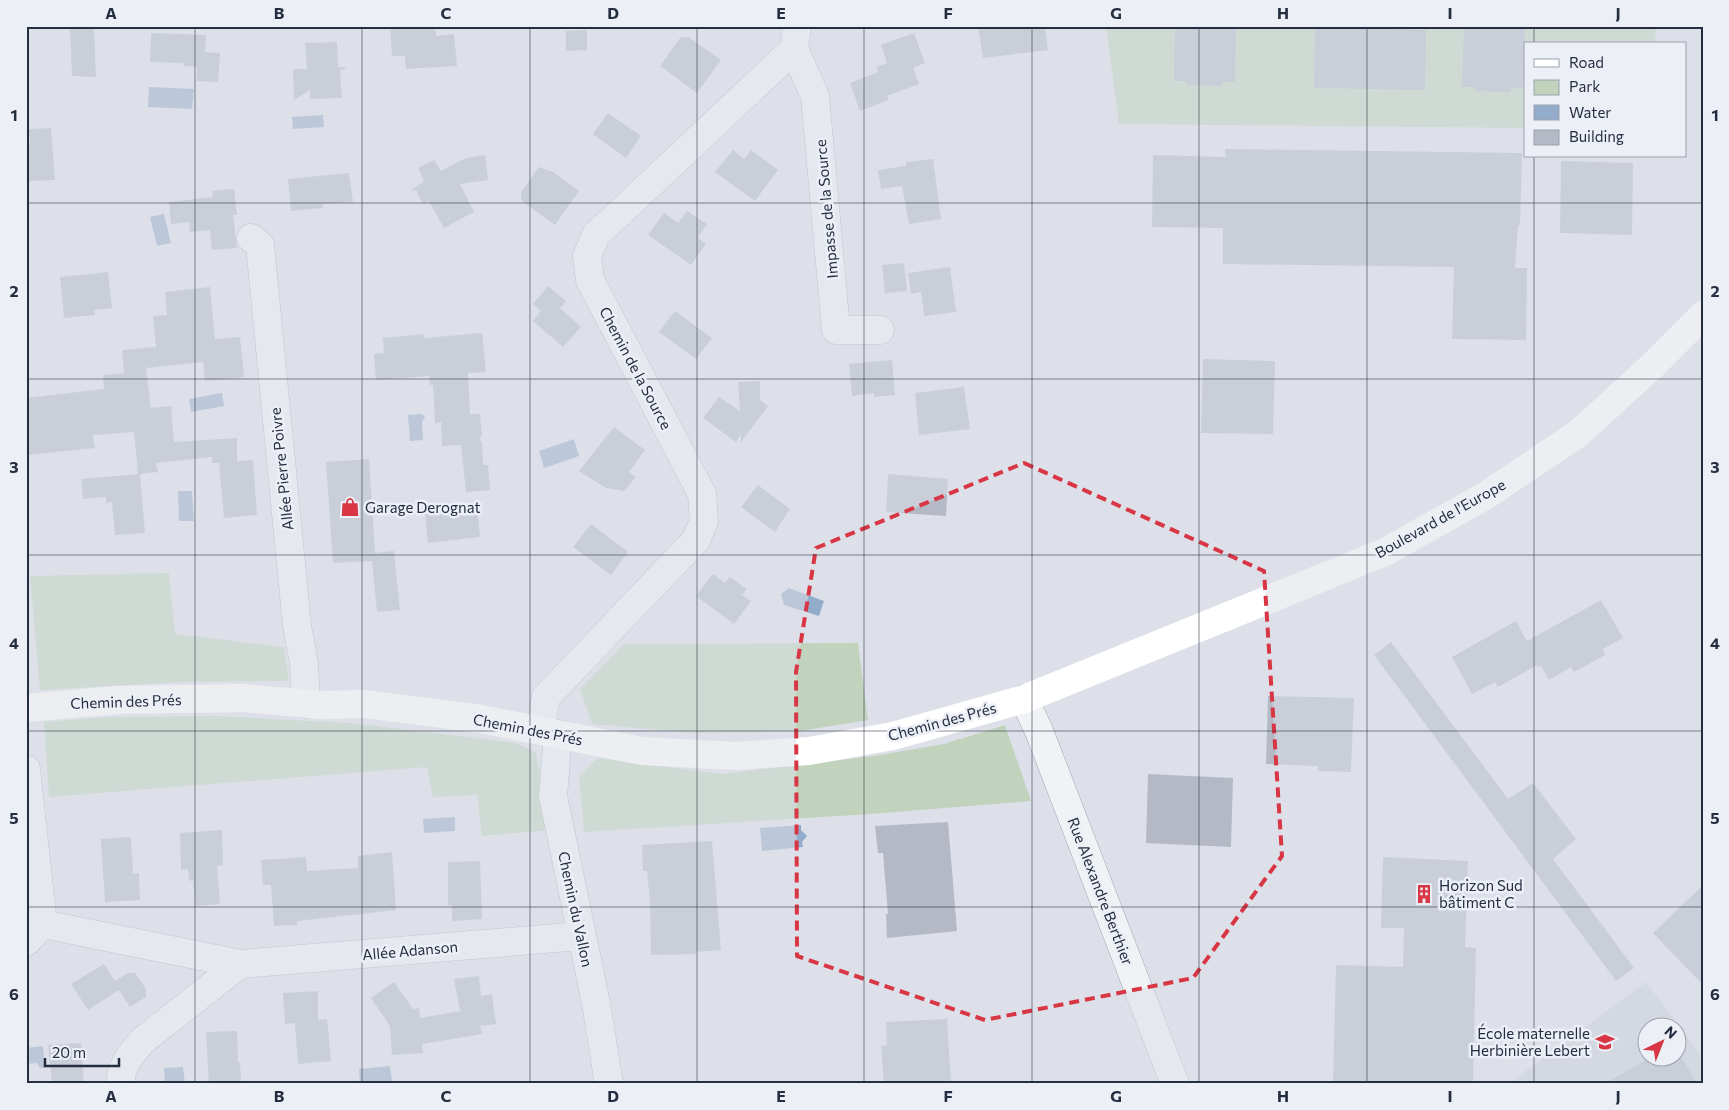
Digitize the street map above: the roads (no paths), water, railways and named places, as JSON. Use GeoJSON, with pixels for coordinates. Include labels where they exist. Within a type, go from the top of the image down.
{"type":"FeatureCollection","features":[{"type":"Feature","properties":{"kind":"street","name":"Impasse de la Source"},"geometry":{"type":"LineString","coordinates":[[795,38],[816,96],[836,330],[880,330]]}},
{"type":"Feature","properties":{"kind":"street","name":"Chemin de la Source"},"geometry":{"type":"LineString","coordinates":[[549,732],[546,697],[696,540],[704,522],[702,494],[590,280],[587,256],[596,235],[795,38]]}},
{"type":"Feature","properties":{"kind":"street","name":"Allée Pierre Poivre"},"geometry":{"type":"LineString","coordinates":[[251,238],[260,245],[297,626],[304,663],[306,704]]}},
{"type":"Feature","properties":{"kind":"street","name":"Boulevard de l'Europe"},"geometry":{"type":"LineString","coordinates":[[1024,699],[1385,552],[1485,496],[1579,433],[1652,366],[1703,315]]}},
{"type":"Feature","properties":{"kind":"street","name":"Chemin des Prés"},"geometry":{"type":"LineString","coordinates":[[26,708],[117,700],[243,698],[306,704],[365,704],[481,719],[642,751],[736,756],[809,751],[894,736],[1024,699]]}},
{"type":"Feature","properties":{"kind":"street","name":"Rue Alexandre Berthier"},"geometry":{"type":"LineString","coordinates":[[1024,699],[1039,731],[1175,1084]]}},
{"type":"Feature","properties":{"kind":"street","name":"Chemin du Vallon"},"geometry":{"type":"LineString","coordinates":[[549,732],[553,796],[580,936],[596,1003],[609,1084]]}},
{"type":"Feature","properties":{"kind":"street","name":"Allée Adanson"},"geometry":{"type":"LineString","coordinates":[[26,769],[35,933],[240,964],[580,936]]}},
{"type":"Feature","properties":{"kind":"street"},"geometry":{"type":"LineString","coordinates":[[121,1084],[120,1078],[129,1057],[142,1041],[240,964]]}},
{"type":"Feature","properties":{"kind":"water"},"geometry":{"type":"Polygon","coordinates":[[[149,87],[194,89],[192,109],[148,107],[149,87]]]}},
{"type":"Feature","properties":{"kind":"water"},"geometry":{"type":"Polygon","coordinates":[[[323,115],[324,127],[293,129],[292,117],[323,115]]]}},
{"type":"Feature","properties":{"kind":"water"},"geometry":{"type":"Polygon","coordinates":[[[164,214],[171,243],[157,246],[150,217],[164,214]]]}},
{"type":"Feature","properties":{"kind":"water"},"geometry":{"type":"Polygon","coordinates":[[[222,393],[224,406],[191,412],[189,399],[222,393]]]}},
{"type":"Feature","properties":{"kind":"water"},"geometry":{"type":"Polygon","coordinates":[[[422,414],[425,417],[422,422],[423,440],[410,441],[408,415],[422,414]]]}},
{"type":"Feature","properties":{"kind":"water"},"geometry":{"type":"Polygon","coordinates":[[[574,439],[579,456],[544,468],[539,451],[574,439]]]}},
{"type":"Feature","properties":{"kind":"water"},"geometry":{"type":"Polygon","coordinates":[[[178,491],[192,491],[194,521],[179,521],[178,491]]]}},
{"type":"Feature","properties":{"kind":"water"},"geometry":{"type":"Polygon","coordinates":[[[789,588],[824,601],[819,616],[784,605],[781,594],[789,588]]]}},
{"type":"Feature","properties":{"kind":"water"},"geometry":{"type":"Polygon","coordinates":[[[455,817],[455,831],[424,833],[423,819],[455,817]]]}},
{"type":"Feature","properties":{"kind":"water"},"geometry":{"type":"Polygon","coordinates":[[[801,825],[801,830],[807,836],[802,842],[803,847],[762,851],[760,828],[801,825]]]}},
{"type":"Feature","properties":{"kind":"water"},"geometry":{"type":"Polygon","coordinates":[[[43,1046],[45,1068],[40,1068],[37,1063],[26,1064],[26,1048],[43,1046]]]}},
{"type":"Feature","properties":{"kind":"water"},"geometry":{"type":"Polygon","coordinates":[[[390,1066],[392,1081],[360,1084],[359,1069],[390,1066]]]}},
{"type":"Feature","properties":{"kind":"water"},"geometry":{"type":"Polygon","coordinates":[[[183,1067],[185,1084],[165,1084],[164,1068],[183,1067]]]}},
{"type":"Feature","properties":{"kind":"place","name":"Garage Derognat"},"geometry":{"type":"Point","coordinates":[350,507]}},
{"type":"Feature","properties":{"kind":"place","name":"Horizon Sud bâtiment C"},"geometry":{"type":"Point","coordinates":[1424,894]}},
{"type":"Feature","properties":{"kind":"place","name":"École maternelle Herbinière Lebert"},"geometry":{"type":"Point","coordinates":[1605,1042]}}]}
